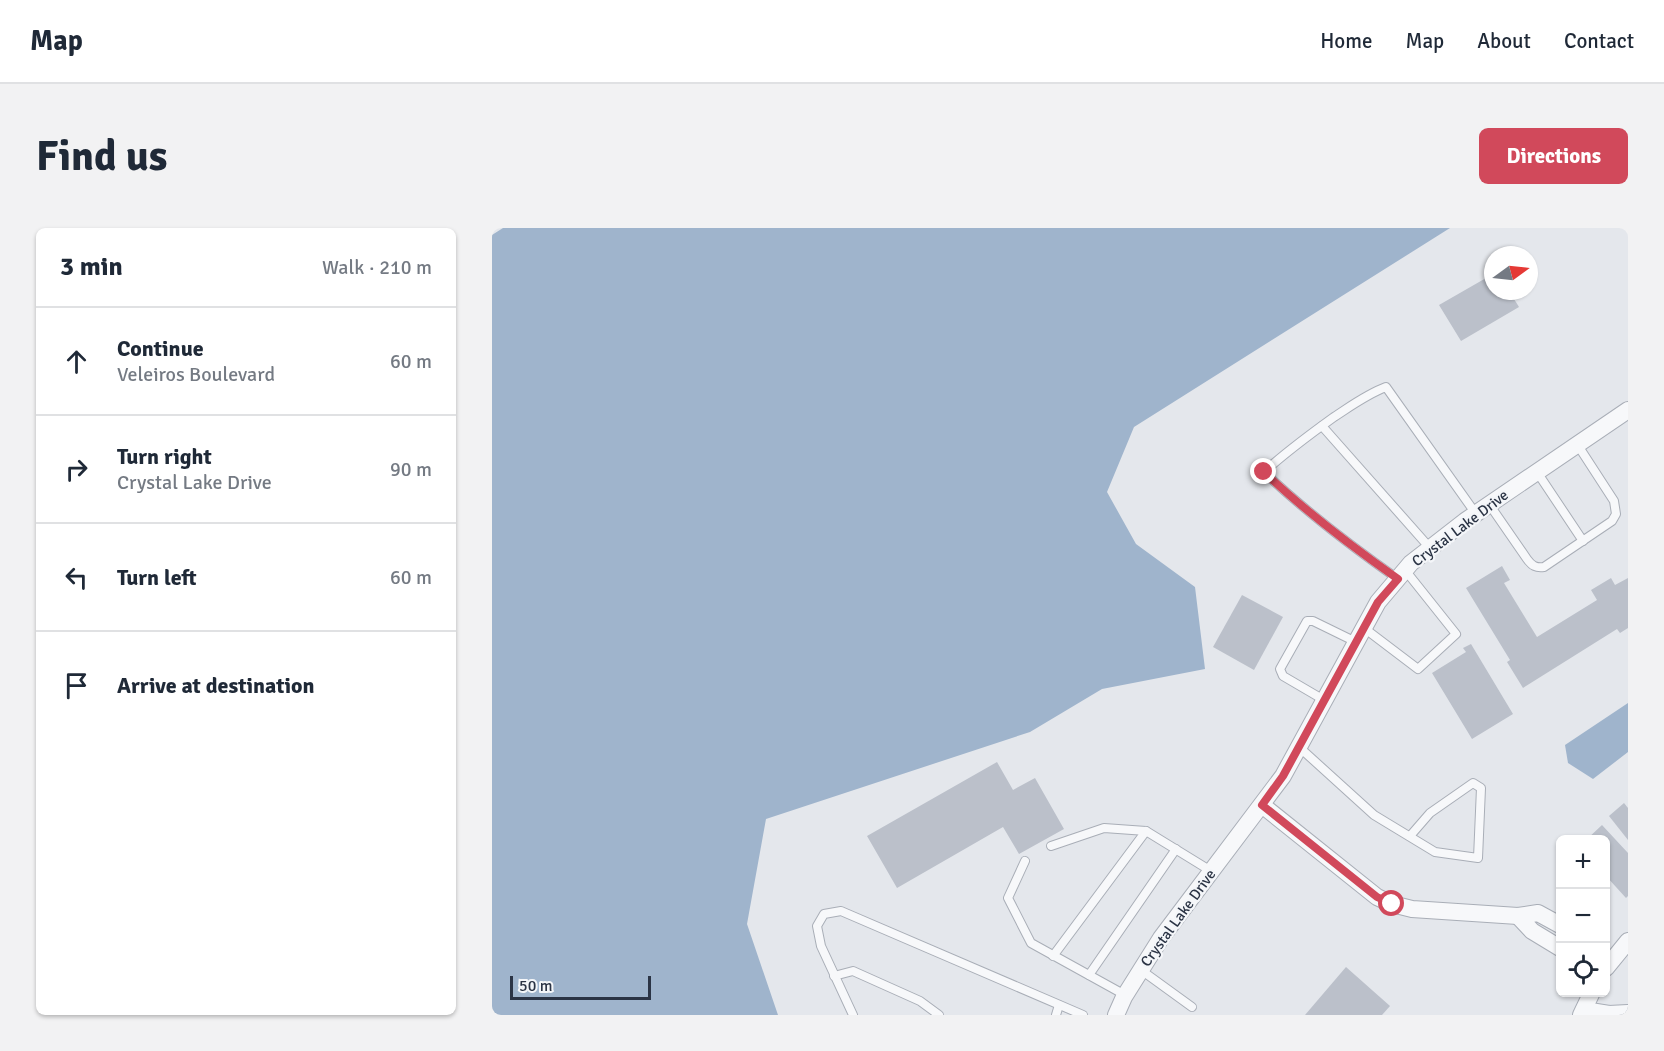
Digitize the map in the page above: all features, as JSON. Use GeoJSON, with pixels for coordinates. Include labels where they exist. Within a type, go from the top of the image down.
{"type":"FeatureCollection","features":[{"type":"Feature","properties":{"kind":"street","name":"Crystal Lake Drive"},"geometry":{"type":"LineString","coordinates":[[1116,1015],[1125,995],[1161,938],[1283,776],[1378,602],[1411,563],[1483,509],[1628,410]]}},
{"type":"Feature","properties":{"kind":"street"},"geometry":{"type":"LineString","coordinates":[[1262,805],[1377,897],[1392,904],[1412,909],[1518,916],[1538,913],[1556,923]]}},
{"type":"Feature","properties":{"kind":"street"},"geometry":{"type":"LineString","coordinates":[[1518,916],[1532,931],[1556,946]]}},
{"type":"Feature","properties":{"kind":"street"},"geometry":{"type":"LineString","coordinates":[[1610,961],[1628,942]]}},
{"type":"Feature","properties":{"kind":"street"},"geometry":{"type":"LineString","coordinates":[[1590,997],[1582,1013],[1628,1013]]}},
{"type":"Feature","properties":{"kind":"lane"},"geometry":{"type":"LineString","coordinates":[[1324,700],[1283,676],[1280,669],[1307,621],[1360,635],[1418,669],[1456,634],[1402,575],[1354,548],[1264,472],[1293,446],[1370,393],[1386,387],[1483,509],[1537,568],[1544,567],[1583,541],[1612,521],[1616,514],[1614,501],[1577,444]]}},
{"type":"Feature","properties":{"kind":"lane"},"geometry":{"type":"LineString","coordinates":[[1322,426],[1430,548]]}},
{"type":"Feature","properties":{"kind":"lane"},"geometry":{"type":"LineString","coordinates":[[1537,472],[1583,541]]}},
{"type":"Feature","properties":{"kind":"lane"},"geometry":{"type":"LineString","coordinates":[[1299,747],[1374,815],[1435,852],[1478,858],[1481,788],[1473,783],[1444,802],[1430,813],[1410,836]]}},
{"type":"Feature","properties":{"kind":"lane"},"geometry":{"type":"LineString","coordinates":[[1051,846],[1104,828],[1146,831],[1211,871]]}},
{"type":"Feature","properties":{"kind":"lane"},"geometry":{"type":"LineString","coordinates":[[1053,956],[1146,831]]}},
{"type":"Feature","properties":{"kind":"lane"},"geometry":{"type":"LineString","coordinates":[[1089,975],[1176,849]]}},
{"type":"Feature","properties":{"kind":"lane"},"geometry":{"type":"LineString","coordinates":[[1025,861],[1008,898],[1031,943],[1125,995]]}},
{"type":"Feature","properties":{"kind":"lane"},"geometry":{"type":"LineString","coordinates":[[853,1015],[821,946],[817,926],[824,915],[841,911],[1083,1015]]}},
{"type":"Feature","properties":{"kind":"lane"},"geometry":{"type":"LineString","coordinates":[[1141,970],[1192,1007]]}},
{"type":"Feature","properties":{"kind":"lane"},"geometry":{"type":"LineString","coordinates":[[834,976],[854,971],[920,1001],[939,1015]]}},
{"type":"Feature","properties":{"kind":"lane"},"geometry":{"type":"LineString","coordinates":[[1056,1015],[1059,1005]]}},
{"type":"Feature","properties":{"kind":"water"},"geometry":{"type":"Polygon","coordinates":[[[503,228],[1450,228],[1134,427],[1107,492],[1136,544],[1195,587],[1205,669],[1102,689],[1030,732],[766,819],[747,924],[778,1015],[492,1015],[492,235],[503,228]]]}},
{"type":"Feature","properties":{"kind":"water"},"geometry":{"type":"Polygon","coordinates":[[[1628,703],[1628,752],[1593,779],[1568,763],[1565,745],[1628,703]]]}},
{"type":"Feature","properties":{"kind":"building"},"geometry":{"type":"Polygon","coordinates":[[[1484,279],[1484,300],[1515,300],[1519,307],[1461,341],[1439,305],[1484,279]]]}},
{"type":"Feature","properties":{"kind":"building"},"geometry":{"type":"Polygon","coordinates":[[[1502,566],[1510,580],[1504,583],[1537,637],[1597,600],[1591,590],[1611,578],[1615,585],[1628,578],[1628,628],[1620,633],[1617,629],[1523,688],[1507,662],[1510,660],[1466,588],[1502,566]]]}},
{"type":"Feature","properties":{"kind":"building"},"geometry":{"type":"Polygon","coordinates":[[[1242,595],[1283,617],[1254,670],[1213,647],[1242,595]]]}},
{"type":"Feature","properties":{"kind":"building"},"geometry":{"type":"Polygon","coordinates":[[[1471,644],[1513,714],[1472,739],[1432,673],[1466,652],[1463,648],[1471,644]]]}},
{"type":"Feature","properties":{"kind":"building"},"geometry":{"type":"Polygon","coordinates":[[[997,762],[1013,790],[1035,778],[1064,829],[1019,854],[1003,827],[897,888],[867,836],[997,762]]]}},
{"type":"Feature","properties":{"kind":"building"},"geometry":{"type":"Polygon","coordinates":[[[1624,803],[1628,808],[1628,840],[1609,816],[1624,803]]]}},
{"type":"Feature","properties":{"kind":"building"},"geometry":{"type":"Polygon","coordinates":[[[1602,825],[1628,853],[1628,896],[1626,898],[1610,880],[1610,835],[1591,835],[1602,825]]]}},
{"type":"Feature","properties":{"kind":"building"},"geometry":{"type":"Polygon","coordinates":[[[1346,967],[1390,1006],[1382,1015],[1305,1015],[1346,967]]]}},
{"type":"Feature","properties":{"kind":"route"},"geometry":{"type":"LineString","coordinates":[[1264,472],[1288,495],[1354,548],[1398,579],[1378,602],[1283,776],[1262,805],[1377,897],[1392,904]]}}]}
